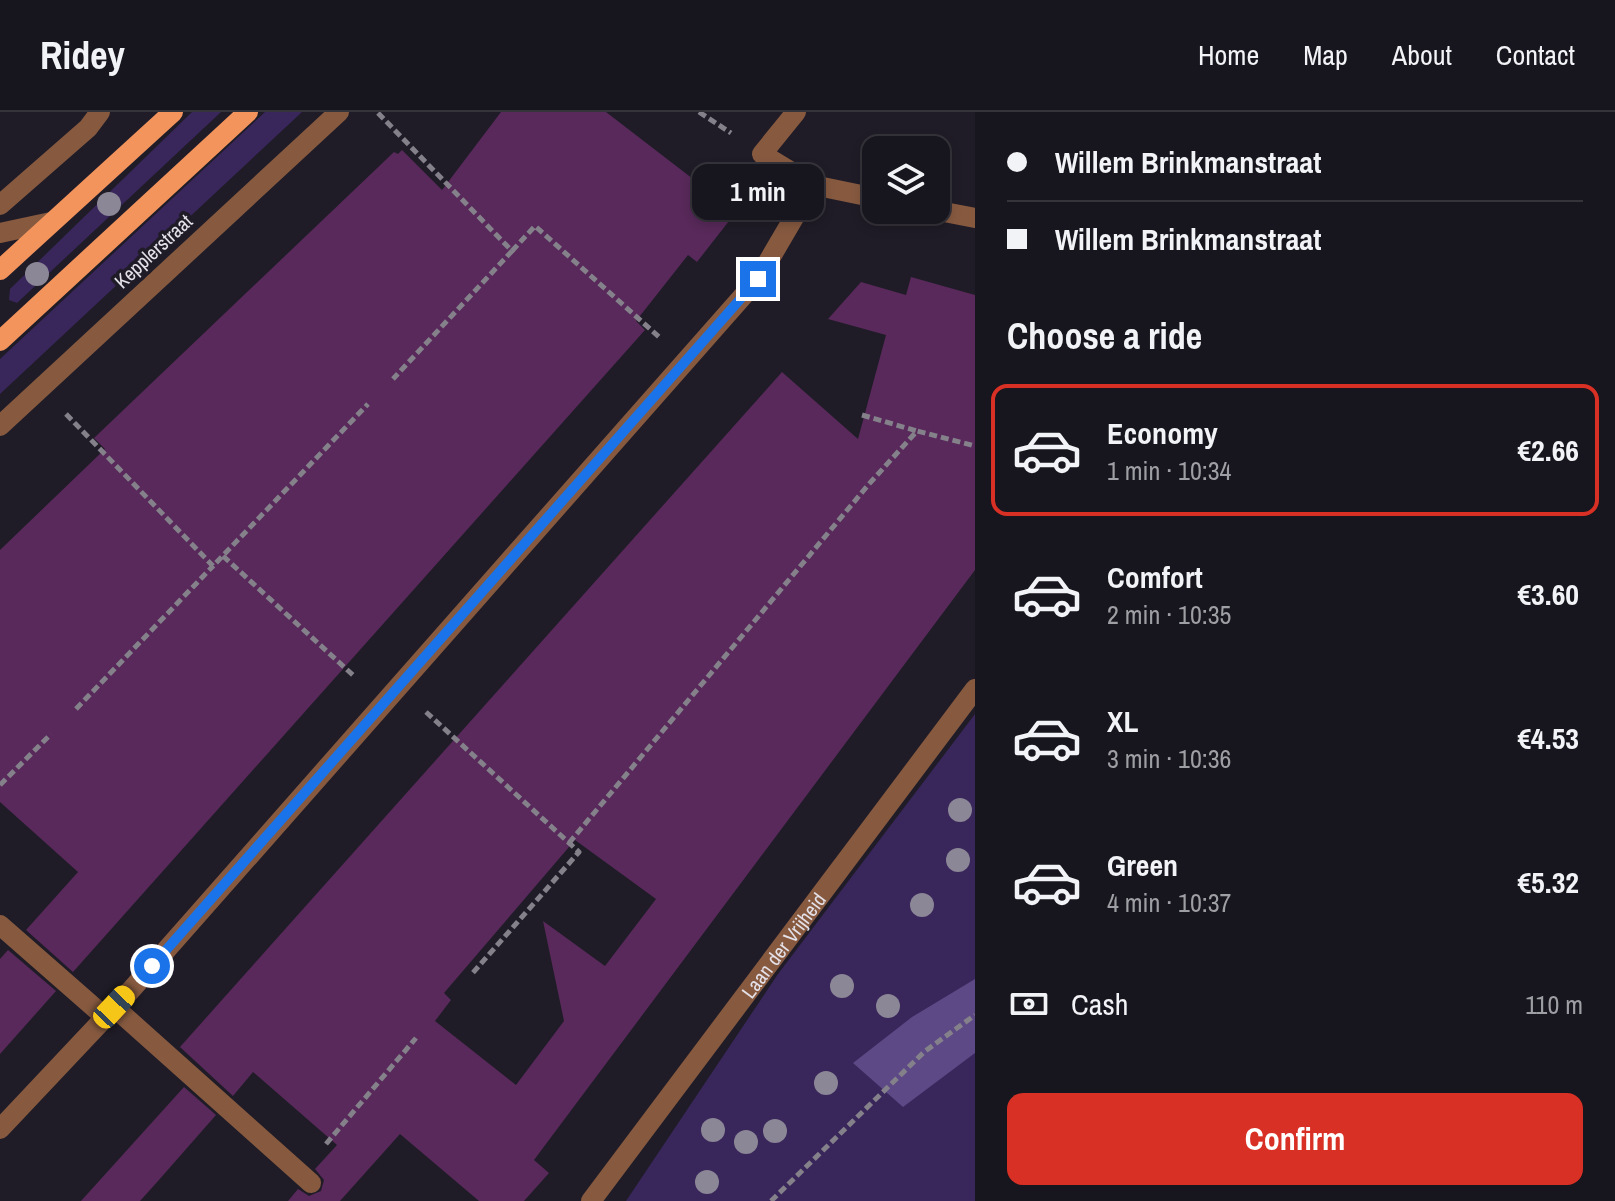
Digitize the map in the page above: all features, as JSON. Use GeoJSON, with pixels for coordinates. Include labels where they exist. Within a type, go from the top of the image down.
{"type":"FeatureCollection","features":[{"type":"Feature","properties":{"kind":"main road"},"geometry":{"type":"LineString","coordinates":[[0,270],[173,112]]}},
{"type":"Feature","properties":{"kind":"main road","name":"Kepplerstraat"},"geometry":{"type":"LineString","coordinates":[[0,341],[248,112]]}},
{"type":"Feature","properties":{"kind":"street"},"geometry":{"type":"LineString","coordinates":[[0,205],[88,128],[100,112]]}},
{"type":"Feature","properties":{"kind":"street","name":"Kepplerstraat"},"geometry":{"type":"LineString","coordinates":[[0,426],[339,112]]}},
{"type":"Feature","properties":{"kind":"street"},"geometry":{"type":"LineString","coordinates":[[796,112],[762,154],[813,185],[862,195]]}},
{"type":"Feature","properties":{"kind":"street"},"geometry":{"type":"LineString","coordinates":[[0,1129],[110,1012],[758,279],[813,185]]}},
{"type":"Feature","properties":{"kind":"street"},"geometry":{"type":"LineString","coordinates":[[950,213],[975,218]]}},
{"type":"Feature","properties":{"kind":"street"},"geometry":{"type":"LineString","coordinates":[[0,233],[51,222]]}},
{"type":"Feature","properties":{"kind":"street","name":"Laan der Vrijheid"},"geometry":{"type":"LineString","coordinates":[[591,1201],[975,689]]}},
{"type":"Feature","properties":{"kind":"street"},"geometry":{"type":"LineString","coordinates":[[0,925],[110,1012],[306,1179]]}},
{"type":"Feature","properties":{"kind":"path"},"geometry":{"type":"LineString","coordinates":[[377,112],[512,251]]}},
{"type":"Feature","properties":{"kind":"path"},"geometry":{"type":"LineString","coordinates":[[393,379],[535,226],[685,362]]}},
{"type":"Feature","properties":{"kind":"path"},"geometry":{"type":"LineString","coordinates":[[41,388],[213,566]]}},
{"type":"Feature","properties":{"kind":"path"},"geometry":{"type":"LineString","coordinates":[[76,709],[368,404]]}},
{"type":"Feature","properties":{"kind":"path"},"geometry":{"type":"LineString","coordinates":[[862,415],[975,446]]}},
{"type":"Feature","properties":{"kind":"path"},"geometry":{"type":"LineString","coordinates":[[569,843],[869,484],[917,431]]}},
{"type":"Feature","properties":{"kind":"path"},"geometry":{"type":"LineString","coordinates":[[223,556],[384,704]]}},
{"type":"Feature","properties":{"kind":"path"},"geometry":{"type":"LineString","coordinates":[[398,687],[579,852],[471,975]]}},
{"type":"Feature","properties":{"kind":"path"},"geometry":{"type":"LineString","coordinates":[[0,785],[51,734]]}},
{"type":"Feature","properties":{"kind":"path"},"geometry":{"type":"LineString","coordinates":[[771,1201],[924,1052],[975,1015]]}},
{"type":"Feature","properties":{"kind":"path"},"geometry":{"type":"LineString","coordinates":[[306,1179],[416,1038]]}},
{"type":"Feature","properties":{"kind":"shaded area"},"geometry":{"type":"Polygon","coordinates":[[[192,112],[221,112],[17,303],[9,300],[10,289],[192,112]]]}},
{"type":"Feature","properties":{"kind":"shaded area"},"geometry":{"type":"Polygon","coordinates":[[[265,112],[302,112],[0,394],[0,359],[265,112]]]}},
{"type":"Feature","properties":{"kind":"shaded area"},"geometry":{"type":"Polygon","coordinates":[[[975,714],[975,1201],[626,1201],[778,974],[975,714]]]}},
{"type":"Feature","properties":{"kind":"shaded area"},"geometry":{"type":"Polygon","coordinates":[[[975,979],[975,1053],[903,1107],[853,1063],[912,1017],[975,979]]]}},
{"type":"Feature","properties":{"kind":"building"},"geometry":{"type":"Polygon","coordinates":[[[501,112],[606,112],[736,212],[697,262],[688,255],[636,321],[645,330],[73,972],[26,930],[78,872],[0,802],[0,550],[105,449],[94,438],[394,152],[398,154],[402,150],[442,190],[501,112]]]}},
{"type":"Feature","properties":{"kind":"building"},"geometry":{"type":"Polygon","coordinates":[[[911,277],[975,295],[975,570],[534,1160],[549,1173],[524,1201],[479,1201],[400,1134],[340,1201],[288,1201],[298,1189],[309,1196],[321,1191],[324,1180],[315,1169],[337,1145],[253,1072],[233,1096],[180,1047],[782,372],[858,439],[886,335],[828,319],[861,282],[906,295],[911,277]],[[575,840],[444,993],[451,1000],[435,1021],[516,1085],[564,1021],[543,921],[605,966],[656,899],[575,840]]]}},
{"type":"Feature","properties":{"kind":"building"},"geometry":{"type":"Polygon","coordinates":[[[8,950],[56,991],[0,1054],[0,959],[8,950]]]}},
{"type":"Feature","properties":{"kind":"building"},"geometry":{"type":"Polygon","coordinates":[[[184,1087],[216,1115],[140,1201],[81,1201],[184,1087]]]}},
{"type":"Feature","properties":{"kind":"route"},"geometry":{"type":"LineString","coordinates":[[152,966],[758,279]]}}]}
